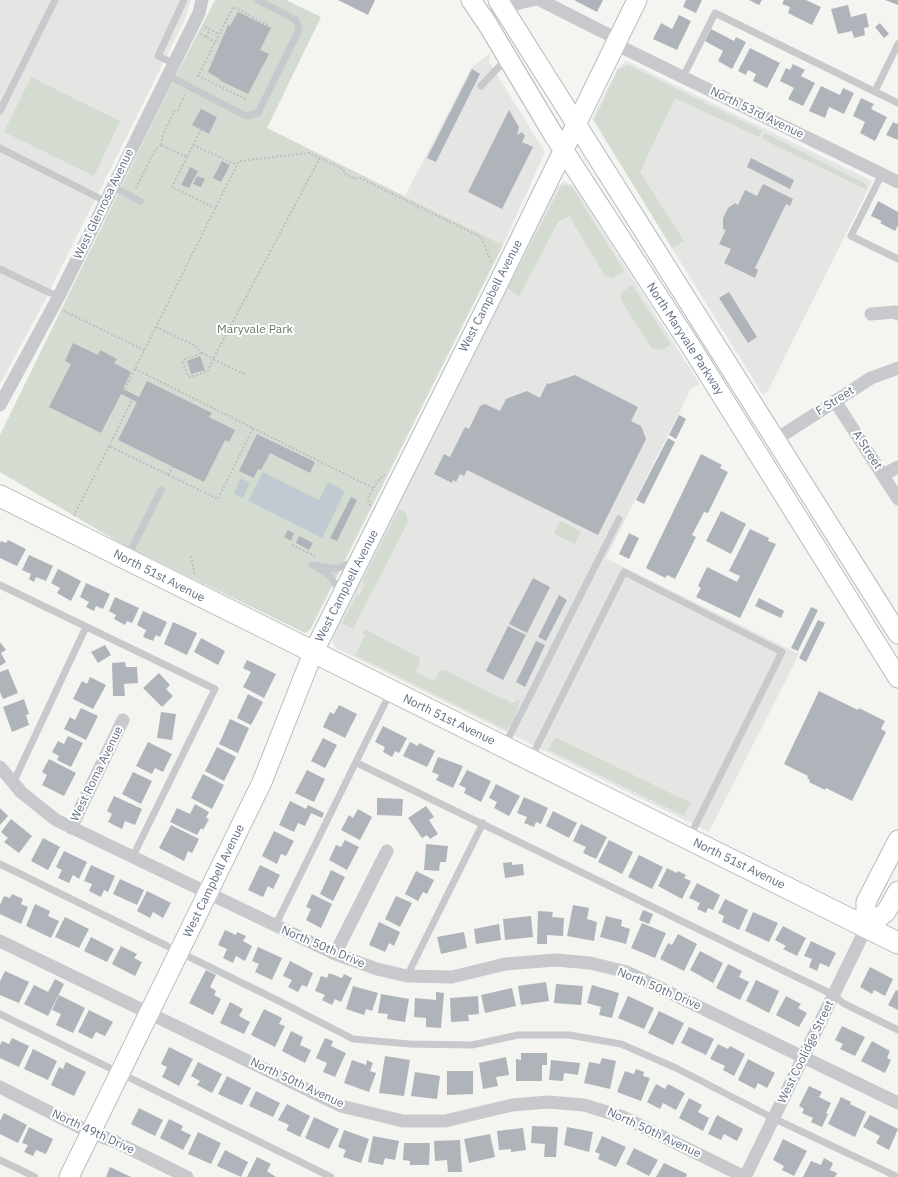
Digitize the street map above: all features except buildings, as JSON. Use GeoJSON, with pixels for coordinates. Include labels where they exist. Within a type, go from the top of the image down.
{"type":"FeatureCollection","features":[{"type":"Feature","properties":{"kind":"main road","name":"North 51st Avenue"},"geometry":{"type":"LineString","coordinates":[[0,496],[898,943]]}},
{"type":"Feature","properties":{"kind":"street","name":"West Glenrosa Avenue"},"geometry":{"type":"LineString","coordinates":[[0,405],[57,301],[112,186],[199,13],[202,0]]}},
{"type":"Feature","properties":{"kind":"street","name":"North Maryvale Parkway"},"geometry":{"type":"LineString","coordinates":[[471,0],[484,18],[563,150],[690,345],[898,678]]}},
{"type":"Feature","properties":{"kind":"street"},"geometry":{"type":"LineString","coordinates":[[484,18],[501,5],[533,0]]}},
{"type":"Feature","properties":{"kind":"street","name":"North 53rd Avenue"},"geometry":{"type":"LineString","coordinates":[[540,0],[683,78],[898,182]]}},
{"type":"Feature","properties":{"kind":"street","name":"West Campbell Avenue"},"geometry":{"type":"LineString","coordinates":[[69,1177],[262,782],[313,653],[362,557],[637,0]]}},
{"type":"Feature","properties":{"kind":"street","name":"North Maryvale Parkway"},"geometry":{"type":"LineString","coordinates":[[501,5],[575,125],[898,634]]}},
{"type":"Feature","properties":{"kind":"street"},"geometry":{"type":"LineString","coordinates":[[598,204],[628,231],[648,261],[655,264],[664,264]]}},
{"type":"Feature","properties":{"kind":"street"},"geometry":{"type":"LineString","coordinates":[[871,314],[895,312],[898,314]]}},
{"type":"Feature","properties":{"kind":"street"},"geometry":{"type":"LineString","coordinates":[[690,345],[698,318]]}},
{"type":"Feature","properties":{"kind":"street","name":"F Street"},"geometry":{"type":"LineString","coordinates":[[775,440],[872,378],[898,368]]}},
{"type":"Feature","properties":{"kind":"street","name":"A Street"},"geometry":{"type":"LineString","coordinates":[[835,401],[898,499]]}},
{"type":"Feature","properties":{"kind":"street"},"geometry":{"type":"LineString","coordinates":[[883,475],[898,467]]}},
{"type":"Feature","properties":{"kind":"street","name":"West Roma Avenue"},"geometry":{"type":"LineString","coordinates":[[71,828],[123,720]]}},
{"type":"Feature","properties":{"kind":"street","name":"North 50th Drive"},"geometry":{"type":"LineString","coordinates":[[0,767],[12,783],[42,810],[71,828],[133,856],[335,954],[377,969],[407,976],[452,977],[504,964],[556,960],[590,963],[627,972],[898,1103]]}},
{"type":"Feature","properties":{"kind":"street"},"geometry":{"type":"LineString","coordinates":[[866,928],[866,902],[898,840]]}},
{"type":"Feature","properties":{"kind":"street"},"geometry":{"type":"LineString","coordinates":[[335,954],[387,851]]}},
{"type":"Feature","properties":{"kind":"street"},"geometry":{"type":"LineString","coordinates":[[866,928],[886,912],[898,891]]}},
{"type":"Feature","properties":{"kind":"street","name":"West Coolidge Street"},"geometry":{"type":"LineString","coordinates":[[745,1177],[866,928]]}},
{"type":"Feature","properties":{"kind":"street","name":"North 50th Avenue"},"geometry":{"type":"LineString","coordinates":[[0,940],[341,1106],[403,1121],[445,1121],[512,1105],[548,1102],[584,1105],[623,1116],[745,1177]]}},
{"type":"Feature","properties":{"kind":"street","name":"North 49th Drive"},"geometry":{"type":"LineString","coordinates":[[0,1087],[91,1133],[114,1141],[187,1177]]}},
{"type":"Feature","properties":{"kind":"lane"},"geometry":{"type":"LineString","coordinates":[[0,111],[55,0]]}},
{"type":"Feature","properties":{"kind":"lane"},"geometry":{"type":"LineString","coordinates":[[184,0],[158,56],[170,69],[246,116],[258,112],[299,30],[296,20],[258,0]]}},
{"type":"Feature","properties":{"kind":"lane"},"geometry":{"type":"LineString","coordinates":[[683,78],[715,14],[898,103]]}},
{"type":"Feature","properties":{"kind":"lane"},"geometry":{"type":"LineString","coordinates":[[875,91],[898,44]]}},
{"type":"Feature","properties":{"kind":"lane"},"geometry":{"type":"LineString","coordinates":[[481,86],[508,58]]}},
{"type":"Feature","properties":{"kind":"lane"},"geometry":{"type":"LineString","coordinates":[[0,148],[105,201]]}},
{"type":"Feature","properties":{"kind":"lane"},"geometry":{"type":"LineString","coordinates":[[882,174],[851,236],[898,259]]}},
{"type":"Feature","properties":{"kind":"lane"},"geometry":{"type":"LineString","coordinates":[[112,186],[140,201]]}},
{"type":"Feature","properties":{"kind":"lane"},"geometry":{"type":"LineString","coordinates":[[0,269],[48,292],[57,301]]}},
{"type":"Feature","properties":{"kind":"lane"},"geometry":{"type":"LineString","coordinates":[[126,560],[161,490]]}},
{"type":"Feature","properties":{"kind":"lane"},"geometry":{"type":"LineString","coordinates":[[504,747],[619,519]]}},
{"type":"Feature","properties":{"kind":"lane"},"geometry":{"type":"LineString","coordinates":[[342,596],[330,576],[312,565],[330,569],[340,568],[362,557]]}},
{"type":"Feature","properties":{"kind":"lane"},"geometry":{"type":"LineString","coordinates":[[530,760],[624,572],[782,652],[688,839]]}},
{"type":"Feature","properties":{"kind":"lane"},"geometry":{"type":"LineString","coordinates":[[0,585],[214,689],[133,856]]}},
{"type":"Feature","properties":{"kind":"lane"},"geometry":{"type":"LineString","coordinates":[[12,783],[86,627]]}},
{"type":"Feature","properties":{"kind":"lane"},"geometry":{"type":"LineString","coordinates":[[275,926],[357,763],[391,691]]}},
{"type":"Feature","properties":{"kind":"lane"},"geometry":{"type":"LineString","coordinates":[[357,763],[834,995],[843,1003],[898,1030]]}},
{"type":"Feature","properties":{"kind":"lane"},"geometry":{"type":"LineString","coordinates":[[407,976],[483,823]]}},
{"type":"Feature","properties":{"kind":"lane"},"geometry":{"type":"LineString","coordinates":[[0,864],[353,1039],[410,1044],[472,1045],[518,1035],[569,1035],[621,1044],[676,1068],[774,1118],[898,1177]]}},
{"type":"Feature","properties":{"kind":"lane"},"geometry":{"type":"LineString","coordinates":[[0,1014],[331,1177]]}},
{"type":"Feature","properties":{"kind":"lane"},"geometry":{"type":"LineString","coordinates":[[0,1160],[35,1177]]}},
{"type":"Feature","properties":{"kind":"path"},"geometry":{"type":"LineString","coordinates":[[246,99],[198,76],[233,7],[270,26]]}},
{"type":"Feature","properties":{"kind":"path"},"geometry":{"type":"LineString","coordinates":[[215,42],[200,34],[204,26],[219,34]]}},
{"type":"Feature","properties":{"kind":"path"},"geometry":{"type":"LineString","coordinates":[[206,37],[210,30]]}},
{"type":"Feature","properties":{"kind":"path"},"geometry":{"type":"LineString","coordinates":[[136,188],[155,150],[161,145],[163,135],[174,111],[179,108],[187,91]]}},
{"type":"Feature","properties":{"kind":"path"},"geometry":{"type":"LineString","coordinates":[[201,130],[172,187],[215,208]]}},
{"type":"Feature","properties":{"kind":"path"},"geometry":{"type":"LineString","coordinates":[[193,144],[237,165]]}},
{"type":"Feature","properties":{"kind":"path"},"geometry":{"type":"LineString","coordinates":[[161,145],[187,157]]}},
{"type":"Feature","properties":{"kind":"path"},"geometry":{"type":"LineString","coordinates":[[125,390],[239,161],[309,153],[343,170],[345,174],[355,179],[360,178],[481,237],[491,263]]}},
{"type":"Feature","properties":{"kind":"path"},"geometry":{"type":"LineString","coordinates":[[202,353],[185,359],[183,362],[188,376],[191,377],[208,372],[213,359],[320,158]]}},
{"type":"Feature","properties":{"kind":"path"},"geometry":{"type":"LineString","coordinates":[[57,301],[144,350]]}},
{"type":"Feature","properties":{"kind":"path"},"geometry":{"type":"LineString","coordinates":[[156,327],[194,345],[202,353],[244,374]]}},
{"type":"Feature","properties":{"kind":"path"},"geometry":{"type":"LineString","coordinates":[[134,370],[373,488],[368,498],[370,505],[367,512]]}},
{"type":"Feature","properties":{"kind":"path"},"geometry":{"type":"LineString","coordinates":[[67,530],[132,400]]}},
{"type":"Feature","properties":{"kind":"path"},"geometry":{"type":"LineString","coordinates":[[109,446],[218,499],[252,428]]}},
{"type":"Feature","properties":{"kind":"path"},"geometry":{"type":"LineString","coordinates":[[168,475],[173,467]]}},
{"type":"Feature","properties":{"kind":"path"},"geometry":{"type":"LineString","coordinates":[[292,545],[318,558]]}},
{"type":"Feature","properties":{"kind":"path"},"geometry":{"type":"LineString","coordinates":[[191,556],[196,578]]}},
{"type":"Feature","properties":{"kind":"shaded area"},"geometry":{"type":"Polygon","coordinates":[[[0,0],[191,0],[184,21],[42,306],[0,384],[0,0]]]}},
{"type":"Feature","properties":{"kind":"shaded area"},"geometry":{"type":"Polygon","coordinates":[[[490,53],[489,62],[545,152],[503,245],[405,196],[471,68],[490,53]]]}},
{"type":"Feature","properties":{"kind":"shaded area"},"geometry":{"type":"Polygon","coordinates":[[[626,61],[872,181],[768,391],[763,395],[592,119],[617,69],[626,61]]]}},
{"type":"Feature","properties":{"kind":"shaded area"},"geometry":{"type":"Polygon","coordinates":[[[564,181],[574,186],[700,384],[691,389],[606,558],[799,654],[709,832],[336,648],[333,642],[333,637],[557,187],[564,181]]]}},
{"type":"Feature","properties":{"kind":"shaded area"},"geometry":{"type":"Polygon","coordinates":[[[263,472],[319,500],[328,482],[345,491],[322,538],[248,501],[263,472]]]}},
{"type":"Feature","properties":{"kind":"shaded area"},"geometry":{"type":"Polygon","coordinates":[[[241,478],[250,483],[243,498],[233,494],[241,478]]]}},
{"type":"Feature","properties":{"kind":"green space","name":"Maryvale Park"},"geometry":{"type":"Polygon","coordinates":[[[215,0],[286,0],[321,17],[267,128],[503,245],[310,630],[305,633],[122,544],[0,472],[0,435],[172,83],[215,0]]]}},
{"type":"Feature","properties":{"kind":"green space"},"geometry":{"type":"Polygon","coordinates":[[[628,65],[762,131],[759,137],[675,98],[640,172],[684,241],[672,248],[594,120],[618,70],[628,65]]]}},
{"type":"Feature","properties":{"kind":"green space"},"geometry":{"type":"Polygon","coordinates":[[[31,77],[120,121],[94,176],[4,132],[31,77]]]}},
{"type":"Feature","properties":{"kind":"green space"},"geometry":{"type":"Polygon","coordinates":[[[765,133],[866,184],[867,190],[762,139],[765,133]]]}},
{"type":"Feature","properties":{"kind":"green space"},"geometry":{"type":"Polygon","coordinates":[[[568,185],[572,187],[624,271],[613,278],[605,276],[569,216],[558,222],[519,297],[508,288],[561,186],[568,185]]]}},
{"type":"Feature","properties":{"kind":"green space"},"geometry":{"type":"Polygon","coordinates":[[[632,285],[671,345],[662,350],[651,348],[621,300],[621,293],[632,285]]]}},
{"type":"Feature","properties":{"kind":"green space"},"geometry":{"type":"Polygon","coordinates":[[[399,509],[406,513],[408,522],[353,629],[342,623],[357,594],[360,595],[365,584],[362,582],[399,509]]]}},
{"type":"Feature","properties":{"kind":"green space"},"geometry":{"type":"Polygon","coordinates":[[[560,521],[581,531],[575,544],[554,534],[560,521]]]}},
{"type":"Feature","properties":{"kind":"green space"},"geometry":{"type":"Polygon","coordinates":[[[366,630],[419,657],[420,662],[416,672],[434,681],[440,670],[445,670],[503,699],[507,699],[509,702],[513,703],[518,700],[520,701],[514,720],[507,730],[355,655],[365,635],[362,633],[366,630]]]}},
{"type":"Feature","properties":{"kind":"green space"},"geometry":{"type":"Polygon","coordinates":[[[555,737],[691,803],[684,816],[548,750],[555,737]]]}}]}
